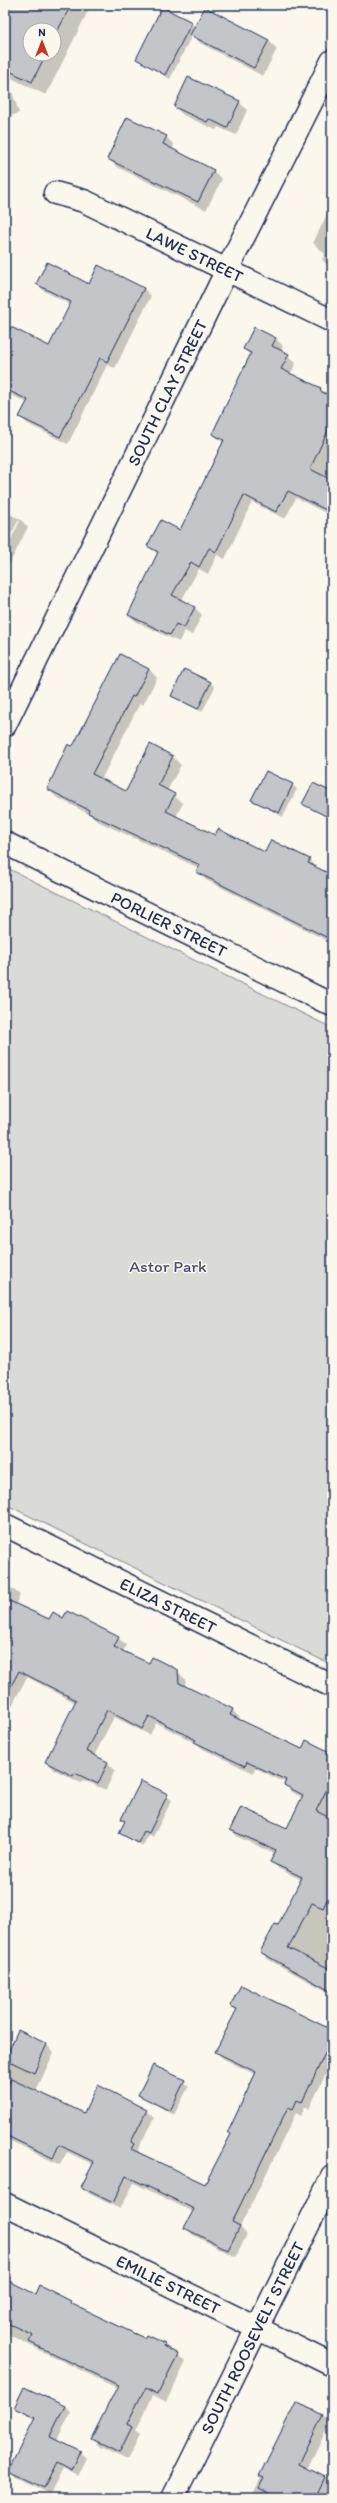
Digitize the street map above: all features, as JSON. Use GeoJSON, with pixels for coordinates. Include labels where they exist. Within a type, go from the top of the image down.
{"type":"FeatureCollection","features":[{"type":"Feature","properties":{"kind":"street","name":"SOUTH CLAY STREET"},"geometry":{"type":"LineString","coordinates":[[5,724],[227,270],[332,61]]}},
{"type":"Feature","properties":{"kind":"street","name":"LAWE STREET"},"geometry":{"type":"LineString","coordinates":[[55,193],[84,201],[332,321]]}},
{"type":"Feature","properties":{"kind":"street","name":"PORLIER STREET"},"geometry":{"type":"LineString","coordinates":[[5,843],[332,1005]]}},
{"type":"Feature","properties":{"kind":"street","name":"ELIZA STREET"},"geometry":{"type":"LineString","coordinates":[[5,1525],[332,1686]]}},
{"type":"Feature","properties":{"kind":"street","name":"SOUTH ROOSEVELT STREET"},"geometry":{"type":"LineString","coordinates":[[173,2498],[332,2177]]}},
{"type":"Feature","properties":{"kind":"street","name":"EMILIE STREET"},"geometry":{"type":"LineString","coordinates":[[5,2204],[332,2365]]}},
{"type":"Feature","properties":{"kind":"green space","name":"Astor Park"},"geometry":{"type":"Polygon","coordinates":[[[5,867],[332,1028],[332,1665],[5,1504],[5,867]]]}},
{"type":"Feature","properties":{"kind":"building"},"geometry":{"type":"Polygon","coordinates":[[[5,5],[71,5],[62,22],[22,22],[22,62],[42,62],[32,82],[5,69],[5,5]]]}},
{"type":"Feature","properties":{"kind":"building"},"geometry":{"type":"Polygon","coordinates":[[[162,7],[192,22],[165,75],[136,59],[162,7]]]}},
{"type":"Feature","properties":{"kind":"building"},"geometry":{"type":"Polygon","coordinates":[[[205,7],[269,40],[254,68],[190,35],[205,7]]]}},
{"type":"Feature","properties":{"kind":"building"},"geometry":{"type":"Polygon","coordinates":[[[188,77],[240,101],[227,128],[209,119],[207,122],[174,107],[188,77]]]}},
{"type":"Feature","properties":{"kind":"building"},"geometry":{"type":"Polygon","coordinates":[[[127,117],[167,136],[163,144],[214,170],[198,202],[107,159],[127,117]]]}},
{"type":"Feature","properties":{"kind":"building"},"geometry":{"type":"Polygon","coordinates":[[[47,262],[89,284],[98,265],[144,288],[107,362],[100,358],[60,437],[19,417],[28,400],[5,389],[5,338],[11,327],[49,346],[71,302],[36,284],[47,262]]]}},
{"type":"Feature","properties":{"kind":"building"},"geometry":{"type":"Polygon","coordinates":[[[254,327],[276,338],[272,346],[289,354],[281,369],[321,388],[320,391],[332,397],[332,422],[311,467],[312,470],[332,480],[332,513],[288,491],[276,512],[244,495],[216,552],[209,548],[199,567],[191,562],[172,595],[195,607],[184,628],[176,624],[170,635],[128,615],[158,552],[147,546],[161,520],[180,530],[224,440],[212,434],[251,353],[243,349],[254,327]]]}},
{"type":"Feature","properties":{"kind":"building"},"geometry":{"type":"Polygon","coordinates":[[[120,654],[149,669],[134,697],[132,696],[92,774],[126,791],[150,744],[173,756],[158,785],[175,794],[166,811],[215,835],[218,829],[265,852],[271,840],[310,859],[308,863],[332,875],[332,940],[196,872],[200,865],[88,813],[89,810],[47,789],[68,744],[72,746],[74,744],[120,654]]]}},
{"type":"Feature","properties":{"kind":"building"},"geometry":{"type":"Polygon","coordinates":[[[184,669],[211,682],[198,709],[171,696],[184,669]]]}},
{"type":"Feature","properties":{"kind":"building"},"geometry":{"type":"Polygon","coordinates":[[[266,771],[293,784],[279,813],[251,800],[266,771]]]}},
{"type":"Feature","properties":{"kind":"building"},"geometry":{"type":"Polygon","coordinates":[[[313,783],[332,792],[332,819],[302,804],[313,783]]]}},
{"type":"Feature","properties":{"kind":"building"},"geometry":{"type":"Polygon","coordinates":[[[5,1599],[49,1619],[53,1612],[63,1618],[67,1611],[119,1637],[114,1647],[149,1663],[152,1657],[178,1670],[179,1683],[233,1709],[230,1715],[302,1749],[306,1740],[332,1753],[332,1779],[316,1811],[332,1819],[332,1890],[323,1908],[312,1903],[288,1948],[332,1970],[332,1992],[260,1952],[275,1924],[278,1925],[302,1877],[270,1862],[276,1850],[230,1830],[241,1807],[287,1828],[303,1795],[284,1785],[286,1780],[247,1762],[245,1766],[194,1742],[196,1740],[149,1716],[142,1729],[107,1710],[86,1751],[108,1762],[98,1784],[75,1773],[73,1776],[45,1762],[76,1700],[19,1671],[5,1697],[5,1599]]]}},
{"type":"Feature","properties":{"kind":"building"},"geometry":{"type":"Polygon","coordinates":[[[141,1781],[168,1794],[149,1833],[144,1831],[138,1843],[119,1833],[125,1821],[121,1819],[141,1781]]]}},
{"type":"Feature","properties":{"kind":"building"},"geometry":{"type":"Polygon","coordinates":[[[241,1985],[332,2030],[332,2039],[302,2102],[297,2100],[293,2109],[288,2107],[232,2222],[240,2226],[228,2250],[184,2228],[194,2209],[126,2176],[113,2203],[81,2187],[94,2162],[59,2145],[53,2158],[5,2135],[5,2092],[11,2079],[84,2113],[98,2085],[147,2110],[131,2142],[134,2144],[131,2149],[205,2184],[231,2134],[228,2132],[256,2072],[215,2052],[237,2009],[230,2006],[241,1985]]]}},
{"type":"Feature","properties":{"kind":"building"},"geometry":{"type":"Polygon","coordinates":[[[18,2030],[47,2044],[34,2073],[5,2059],[18,2030]]]}},
{"type":"Feature","properties":{"kind":"building"},"geometry":{"type":"Polygon","coordinates":[[[153,2065],[185,2080],[170,2111],[138,2095],[153,2065]]]}},
{"type":"Feature","properties":{"kind":"building"},"geometry":{"type":"Polygon","coordinates":[[[5,2279],[35,2294],[39,2285],[71,2301],[70,2303],[144,2338],[146,2335],[165,2344],[163,2346],[178,2354],[158,2394],[145,2388],[127,2424],[132,2427],[119,2453],[91,2439],[118,2385],[29,2342],[33,2335],[5,2322],[5,2279]]]}},
{"type":"Feature","properties":{"kind":"building"},"geometry":{"type":"Polygon","coordinates":[[[24,2387],[65,2406],[50,2436],[81,2451],[72,2471],[57,2463],[44,2488],[8,2471],[35,2418],[14,2408],[24,2387]]]}},
{"type":"Feature","properties":{"kind":"building"},"geometry":{"type":"Polygon","coordinates":[[[296,2402],[323,2415],[299,2464],[325,2477],[315,2498],[278,2498],[259,2488],[264,2478],[259,2476],[296,2402]]]}}]}
